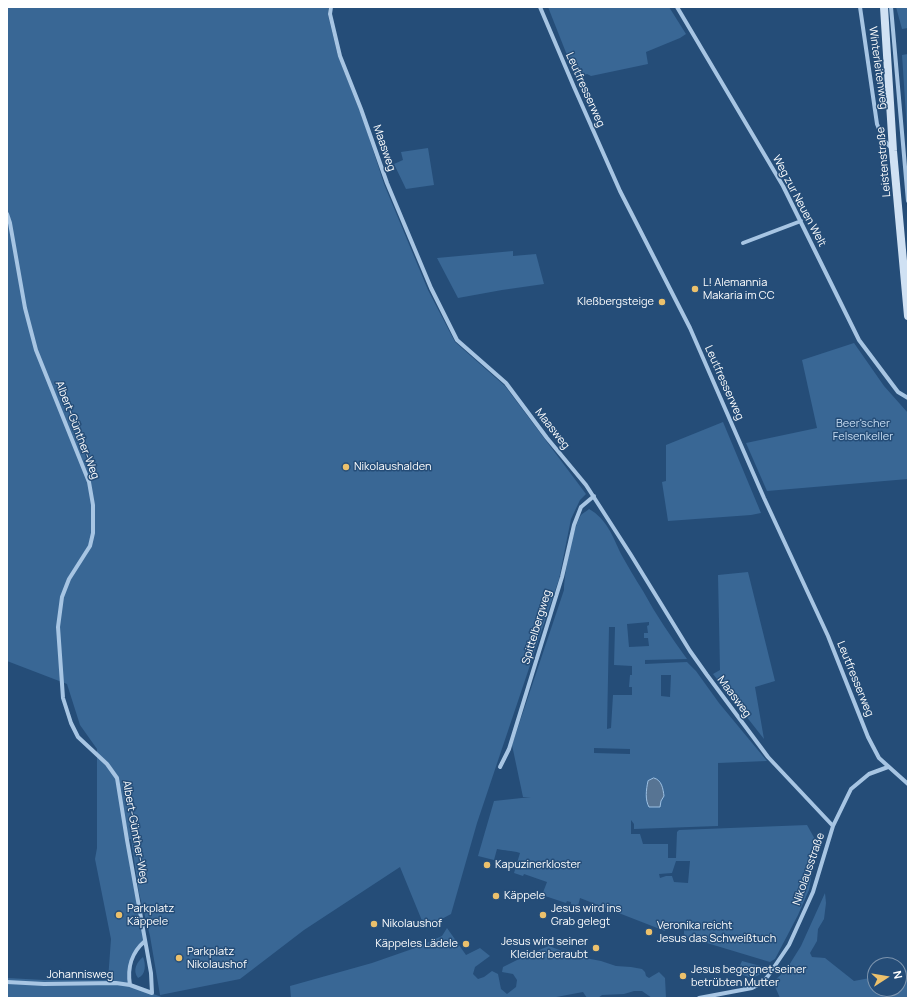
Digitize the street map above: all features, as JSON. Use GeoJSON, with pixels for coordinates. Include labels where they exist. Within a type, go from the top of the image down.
{"type":"FeatureCollection","features":[{"type":"Feature","properties":{"kind":"main road","name":"Leistenstraße"},"geometry":{"type":"LineString","coordinates":[[884,7],[893,151],[908,316]]}},
{"type":"Feature","properties":{"kind":"street","name":"Maasweg"},"geometry":{"type":"LineString","coordinates":[[331,7],[330,14],[340,56],[362,109],[387,183],[431,288],[457,340],[506,383],[547,438],[594,496],[702,669],[768,757],[832,826]]}},
{"type":"Feature","properties":{"kind":"street","name":"Leutfresserweg"},"geometry":{"type":"LineString","coordinates":[[540,7],[620,191],[690,328],[764,498],[828,636],[868,737],[879,758],[888,767]]}},
{"type":"Feature","properties":{"kind":"street","name":"Weg zur Neuen Welt"},"geometry":{"type":"LineString","coordinates":[[677,7],[783,186],[859,340],[898,392],[908,398]]}},
{"type":"Feature","properties":{"kind":"street","name":"Winterleitenweg"},"geometry":{"type":"LineString","coordinates":[[860,7],[877,124],[883,139],[893,151]]}},
{"type":"Feature","properties":{"kind":"street","name":"Leistenstraße"},"geometry":{"type":"LineString","coordinates":[[891,7],[908,201]]}},
{"type":"Feature","properties":{"kind":"street","name":"Albert-Günther-Weg"},"geometry":{"type":"LineString","coordinates":[[7,214],[10,223],[25,308],[36,350],[89,482],[93,505],[93,533],[90,546],[69,579],[62,597],[58,627],[63,698],[71,723],[78,737],[107,764],[117,778],[151,973],[152,994]]}},
{"type":"Feature","properties":{"kind":"street"},"geometry":{"type":"LineString","coordinates":[[743,243],[801,221]]}},
{"type":"Feature","properties":{"kind":"street","name":"Spittelbergweg"},"geometry":{"type":"LineString","coordinates":[[500,767],[509,749],[562,577],[574,525],[581,507],[594,496]]}},
{"type":"Feature","properties":{"kind":"street"},"geometry":{"type":"LineString","coordinates":[[888,767],[908,784]]}},
{"type":"Feature","properties":{"kind":"street","name":"Nikolausstraße"},"geometry":{"type":"LineString","coordinates":[[699,998],[752,988],[762,983],[775,967],[789,945],[813,892],[832,826],[851,788],[869,774],[888,767]]}},
{"type":"Feature","properties":{"kind":"street"},"geometry":{"type":"LineString","coordinates":[[130,986],[130,963],[136,950],[145,941]]}},
{"type":"Feature","properties":{"kind":"street","name":"Johannisweg"},"geometry":{"type":"LineString","coordinates":[[7,982],[44,984],[116,983],[130,986],[152,994]]}},
{"type":"Feature","properties":{"kind":"green space"},"geometry":{"type":"Polygon","coordinates":[[[7,7],[328,7],[328,15],[338,56],[364,122],[384,184],[428,290],[455,342],[505,386],[586,494],[580,500],[571,519],[559,579],[477,823],[451,914],[425,928],[400,867],[304,930],[240,979],[160,995],[150,936],[139,893],[131,839],[127,840],[145,941],[132,958],[130,985],[164,998],[7,998],[7,978],[44,980],[108,980],[111,939],[95,859],[97,848],[97,749],[80,725],[67,684],[7,661],[7,7]]]}},
{"type":"Feature","properties":{"kind":"green space"},"geometry":{"type":"Polygon","coordinates":[[[548,7],[669,7],[686,34],[646,52],[648,64],[591,76],[587,74],[576,78],[548,7]]]}},
{"type":"Feature","properties":{"kind":"green space"},"geometry":{"type":"Polygon","coordinates":[[[896,7],[908,7],[908,28],[902,29],[896,7]]]}},
{"type":"Feature","properties":{"kind":"green space"},"geometry":{"type":"Polygon","coordinates":[[[908,54],[908,145],[902,55],[908,54]]]}},
{"type":"Feature","properties":{"kind":"green space"},"geometry":{"type":"Polygon","coordinates":[[[428,148],[434,185],[406,189],[394,164],[403,160],[401,152],[428,148]]]}},
{"type":"Feature","properties":{"kind":"green space"},"geometry":{"type":"Polygon","coordinates":[[[513,251],[513,256],[536,254],[544,284],[458,298],[437,258],[513,251]]]}},
{"type":"Feature","properties":{"kind":"green space","name":"Beer'scher Felsenkeller"},"geometry":{"type":"Polygon","coordinates":[[[854,343],[884,386],[908,413],[908,479],[767,491],[746,443],[817,428],[802,360],[854,343]]]}},
{"type":"Feature","properties":{"kind":"green space"},"geometry":{"type":"Polygon","coordinates":[[[723,422],[761,513],[668,521],[662,482],[666,481],[666,445],[723,422]]]}},
{"type":"Feature","properties":{"kind":"green space"},"geometry":{"type":"Polygon","coordinates":[[[589,509],[605,523],[609,529],[621,554],[653,609],[687,659],[645,660],[645,664],[687,662],[696,671],[719,703],[767,761],[718,763],[718,826],[634,829],[634,824],[631,820],[631,834],[640,834],[643,844],[668,844],[668,858],[676,858],[677,832],[679,830],[807,825],[816,841],[805,869],[812,872],[809,890],[775,959],[770,962],[687,937],[684,934],[684,923],[676,923],[675,929],[667,926],[665,931],[580,898],[578,906],[571,904],[571,902],[567,901],[566,903],[542,895],[547,882],[524,874],[523,876],[514,873],[520,853],[497,849],[494,860],[478,856],[494,801],[531,797],[523,797],[512,745],[564,590],[567,562],[575,530],[581,515],[589,509]],[[649,622],[627,624],[629,647],[649,646],[648,638],[644,638],[644,633],[648,633],[647,626],[649,625],[649,622]],[[609,627],[607,729],[611,728],[613,695],[632,695],[632,687],[629,687],[630,675],[632,675],[632,666],[614,665],[615,627],[609,627]],[[661,675],[661,696],[670,697],[671,675],[661,675]],[[594,748],[594,753],[630,754],[630,749],[594,748]],[[676,861],[672,873],[659,874],[660,878],[672,876],[674,882],[688,883],[690,861],[676,861]]]}},
{"type":"Feature","properties":{"kind":"green space"},"geometry":{"type":"Polygon","coordinates":[[[748,572],[775,681],[755,687],[764,739],[713,674],[720,670],[718,575],[748,572]]]}},
{"type":"Feature","properties":{"kind":"green space"},"geometry":{"type":"Polygon","coordinates":[[[825,893],[826,903],[824,919],[818,929],[817,941],[810,953],[812,957],[825,958],[854,981],[867,979],[867,997],[907,997],[908,970],[908,998],[780,998],[773,982],[786,970],[801,946],[825,893]]]}},
{"type":"Feature","properties":{"kind":"green space"},"geometry":{"type":"Polygon","coordinates":[[[447,928],[466,955],[480,948],[490,956],[475,967],[473,974],[478,979],[484,977],[492,971],[498,974],[501,989],[507,994],[516,987],[517,980],[513,974],[502,972],[503,967],[549,946],[575,956],[601,961],[616,966],[642,969],[649,978],[659,972],[665,978],[666,998],[652,998],[642,991],[634,991],[624,994],[602,995],[598,998],[587,998],[583,992],[551,998],[291,998],[290,986],[372,963],[415,948],[442,936],[447,928]]]}},
{"type":"Feature","properties":{"kind":"green space"},"geometry":{"type":"Polygon","coordinates":[[[143,957],[145,969],[141,977],[138,978],[135,969],[143,957]]]}},
{"type":"Feature","properties":{"kind":"green space"},"geometry":{"type":"Polygon","coordinates":[[[742,961],[764,967],[761,974],[752,978],[740,974],[738,970],[742,961]]]}},
{"type":"Feature","properties":{"kind":"shaded area"},"geometry":{"type":"Polygon","coordinates":[[[654,778],[657,779],[662,785],[664,796],[660,807],[649,807],[646,798],[648,781],[654,778]]]}},
{"type":"Feature","properties":{"kind":"place","name":"L! Alemannia Makaria im CC"},"geometry":{"type":"Point","coordinates":[695,289]}},
{"type":"Feature","properties":{"kind":"place","name":"Kleßbergsteige"},"geometry":{"type":"Point","coordinates":[662,302]}},
{"type":"Feature","properties":{"kind":"place","name":"Nikolaushalden"},"geometry":{"type":"Point","coordinates":[346,467]}},
{"type":"Feature","properties":{"kind":"place","name":"Kapuzinerkloster"},"geometry":{"type":"Point","coordinates":[487,865]}},
{"type":"Feature","properties":{"kind":"place","name":"Käppele"},"geometry":{"type":"Point","coordinates":[496,896]}},
{"type":"Feature","properties":{"kind":"place","name":"Parkplatz Käppele"},"geometry":{"type":"Point","coordinates":[119,915]}},
{"type":"Feature","properties":{"kind":"place","name":"Jesus wird ins Grab gelegt"},"geometry":{"type":"Point","coordinates":[543,915]}},
{"type":"Feature","properties":{"kind":"place","name":"Nikolaushof"},"geometry":{"type":"Point","coordinates":[374,924]}},
{"type":"Feature","properties":{"kind":"place","name":"Veronika reicht Jesus das Schweißtuch"},"geometry":{"type":"Point","coordinates":[649,932]}},
{"type":"Feature","properties":{"kind":"place","name":"Käppeles Lädele"},"geometry":{"type":"Point","coordinates":[466,944]}},
{"type":"Feature","properties":{"kind":"place","name":"Jesus wird seiner Kleider beraubt"},"geometry":{"type":"Point","coordinates":[596,948]}},
{"type":"Feature","properties":{"kind":"place","name":"Parkplatz Nikolaushof"},"geometry":{"type":"Point","coordinates":[179,958]}},
{"type":"Feature","properties":{"kind":"place","name":"Jesus begegnet seiner betrübten Mutter"},"geometry":{"type":"Point","coordinates":[683,976]}}]}
